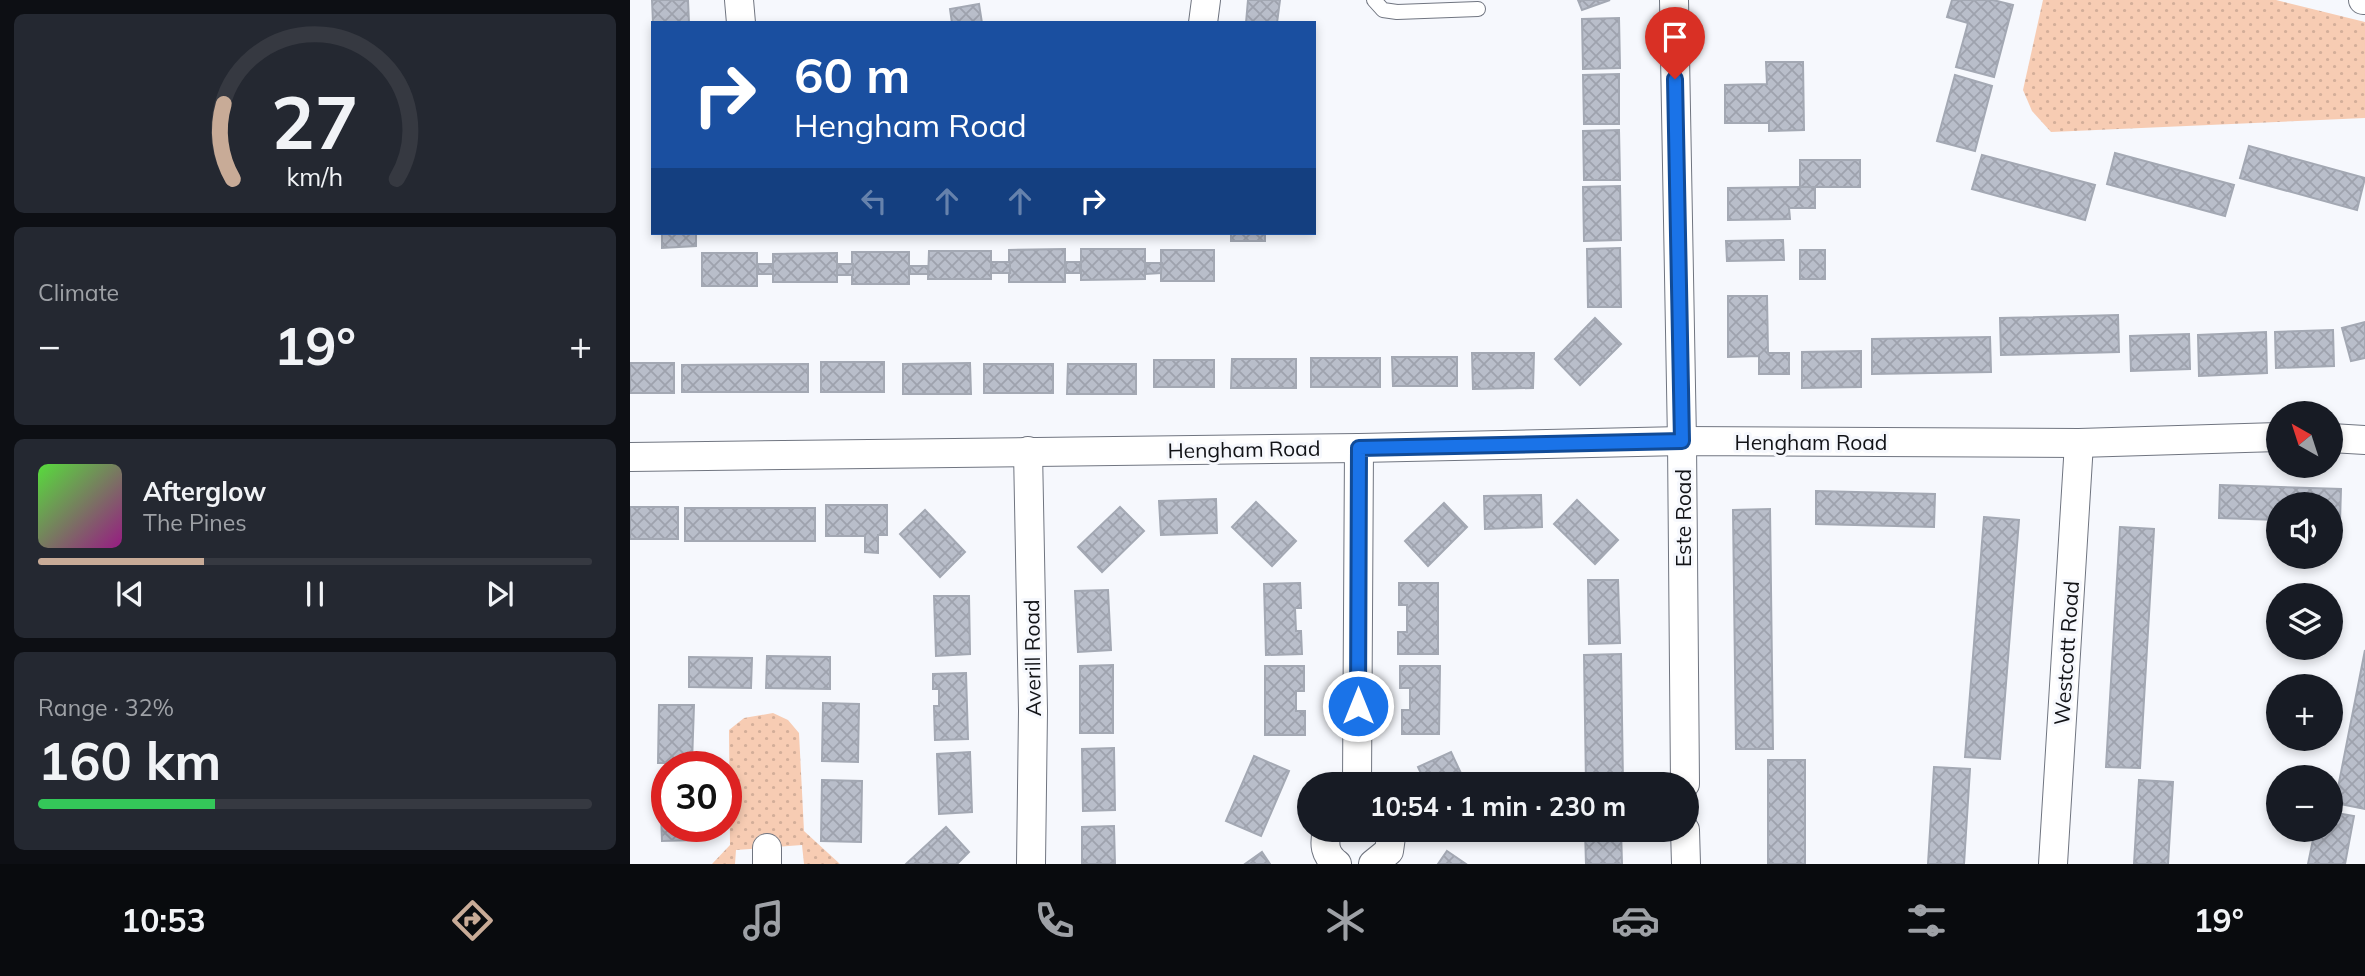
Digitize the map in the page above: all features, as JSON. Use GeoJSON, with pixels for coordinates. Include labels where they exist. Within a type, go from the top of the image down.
{"type":"FeatureCollection","features":[{"type":"Feature","properties":{"kind":"street"},"geometry":{"type":"LineString","coordinates":[[739,0],[740,21]]}},
{"type":"Feature","properties":{"kind":"street"},"geometry":{"type":"LineString","coordinates":[[1203,21],[1206,0]]}},
{"type":"Feature","properties":{"kind":"street","name":"Este Road"},"geometry":{"type":"LineString","coordinates":[[1674,0],[1685,772]]}},
{"type":"Feature","properties":{"kind":"street","name":"Hengham Road"},"geometry":{"type":"LineString","coordinates":[[630,457],[1682,441],[2080,443],[2266,437]]}},
{"type":"Feature","properties":{"kind":"street"},"geometry":{"type":"LineString","coordinates":[[2343,438],[2365,439]]}},
{"type":"Feature","properties":{"kind":"street","name":"Westcott Road"},"geometry":{"type":"LineString","coordinates":[[2053,864],[2080,443]]}},
{"type":"Feature","properties":{"kind":"street"},"geometry":{"type":"LineString","coordinates":[[1357,772],[1359,448]]}},
{"type":"Feature","properties":{"kind":"street","name":"Averill Road"},"geometry":{"type":"LineString","coordinates":[[1028,452],[1033,711],[1031,864]]}},
{"type":"Feature","properties":{"kind":"street"},"geometry":{"type":"LineString","coordinates":[[1325,842],[1331,860],[1337,864]]}},
{"type":"Feature","properties":{"kind":"street"},"geometry":{"type":"LineString","coordinates":[[1373,864],[1389,851],[1390,842]]}},
{"type":"Feature","properties":{"kind":"street"},"geometry":{"type":"LineString","coordinates":[[1685,842],[1685,864]]}},
{"type":"Feature","properties":{"kind":"lane"},"geometry":{"type":"LineString","coordinates":[[1374,0],[1383,10],[1397,12],[1478,9]]}},
{"type":"Feature","properties":{"kind":"shaded area"},"geometry":{"type":"Polygon","coordinates":[[[2043,0],[2276,0],[2365,22],[2365,118],[2051,132],[2032,111],[2023,90],[2043,0]]]}},
{"type":"Feature","properties":{"kind":"shaded area"},"geometry":{"type":"Polygon","coordinates":[[[773,713],[788,720],[799,733],[804,831],[840,864],[804,864],[802,845],[736,850],[735,864],[712,864],[730,842],[742,842],[742,751],[729,751],[729,730],[744,718],[773,713]]]}},
{"type":"Feature","properties":{"kind":"building"},"geometry":{"type":"Polygon","coordinates":[[[652,0],[688,0],[689,21],[653,21],[652,0]]]}},
{"type":"Feature","properties":{"kind":"building"},"geometry":{"type":"Polygon","coordinates":[[[1248,0],[1280,0],[1277,21],[1246,21],[1248,0]]]}},
{"type":"Feature","properties":{"kind":"building"},"geometry":{"type":"Polygon","coordinates":[[[1578,0],[1610,0],[1582,10],[1578,0]]]}},
{"type":"Feature","properties":{"kind":"building"},"geometry":{"type":"Polygon","coordinates":[[[1952,0],[1993,0],[2013,5],[1994,77],[1956,67],[1968,23],[1947,17],[1952,0]]]}},
{"type":"Feature","properties":{"kind":"building"},"geometry":{"type":"Polygon","coordinates":[[[979,4],[982,21],[952,21],[950,9],[979,4]]]}},
{"type":"Feature","properties":{"kind":"building"},"geometry":{"type":"Polygon","coordinates":[[[1619,18],[1620,68],[1583,69],[1582,19],[1619,18]]]}},
{"type":"Feature","properties":{"kind":"building"},"geometry":{"type":"Polygon","coordinates":[[[1766,62],[1803,62],[1804,130],[1769,131],[1769,123],[1725,123],[1725,85],[1767,84],[1766,62]]]}},
{"type":"Feature","properties":{"kind":"building"},"geometry":{"type":"Polygon","coordinates":[[[1619,74],[1619,124],[1584,124],[1583,75],[1619,74]]]}},
{"type":"Feature","properties":{"kind":"building"},"geometry":{"type":"Polygon","coordinates":[[[1955,75],[1992,86],[1975,151],[1937,141],[1955,75]]]}},
{"type":"Feature","properties":{"kind":"building"},"geometry":{"type":"Polygon","coordinates":[[[1619,130],[1620,180],[1584,180],[1583,131],[1619,130]]]}},
{"type":"Feature","properties":{"kind":"building"},"geometry":{"type":"Polygon","coordinates":[[[2249,146],[2365,178],[2357,210],[2240,178],[2249,146]]]}},
{"type":"Feature","properties":{"kind":"building"},"geometry":{"type":"Polygon","coordinates":[[[2115,153],[2234,185],[2225,216],[2107,184],[2115,153]]]}},
{"type":"Feature","properties":{"kind":"building"},"geometry":{"type":"Polygon","coordinates":[[[1982,155],[2095,185],[2085,220],[1972,189],[1982,155]]]}},
{"type":"Feature","properties":{"kind":"building"},"geometry":{"type":"Polygon","coordinates":[[[1800,160],[1860,160],[1860,187],[1800,187],[1800,160]]]}},
{"type":"Feature","properties":{"kind":"building"},"geometry":{"type":"Polygon","coordinates":[[[1620,186],[1621,240],[1584,241],[1583,187],[1620,186]]]}},
{"type":"Feature","properties":{"kind":"building"},"geometry":{"type":"Polygon","coordinates":[[[1815,187],[1815,208],[1789,208],[1790,219],[1728,220],[1728,188],[1815,187]]]}},
{"type":"Feature","properties":{"kind":"building"},"geometry":{"type":"Polygon","coordinates":[[[662,235],[696,235],[696,246],[662,248],[662,235]]]}},
{"type":"Feature","properties":{"kind":"building"},"geometry":{"type":"Polygon","coordinates":[[[1231,235],[1265,235],[1265,241],[1231,241],[1231,235]]]}},
{"type":"Feature","properties":{"kind":"building"},"geometry":{"type":"Polygon","coordinates":[[[1783,240],[1784,260],[1727,261],[1726,241],[1783,240]]]}},
{"type":"Feature","properties":{"kind":"building"},"geometry":{"type":"Polygon","coordinates":[[[1620,248],[1621,307],[1588,307],[1587,249],[1620,248]]]}},
{"type":"Feature","properties":{"kind":"building"},"geometry":{"type":"Polygon","coordinates":[[[1065,249],[1065,282],[1009,282],[1009,250],[1065,249]]]}},
{"type":"Feature","properties":{"kind":"building"},"geometry":{"type":"Polygon","coordinates":[[[1081,249],[1145,249],[1145,279],[1081,280],[1081,249]]]}},
{"type":"Feature","properties":{"kind":"building"},"geometry":{"type":"Polygon","coordinates":[[[1161,250],[1214,250],[1214,281],[1161,281],[1161,250]]]}},
{"type":"Feature","properties":{"kind":"building"},"geometry":{"type":"Polygon","coordinates":[[[1800,250],[1825,250],[1825,279],[1800,279],[1800,250]]]}},
{"type":"Feature","properties":{"kind":"building"},"geometry":{"type":"Polygon","coordinates":[[[929,251],[991,251],[991,279],[928,279],[929,251]]]}},
{"type":"Feature","properties":{"kind":"building"},"geometry":{"type":"Polygon","coordinates":[[[852,252],[909,252],[909,284],[852,284],[852,252]]]}},
{"type":"Feature","properties":{"kind":"building"},"geometry":{"type":"Polygon","coordinates":[[[702,253],[757,253],[757,286],[702,286],[702,253]]]}},
{"type":"Feature","properties":{"kind":"building"},"geometry":{"type":"Polygon","coordinates":[[[837,253],[837,282],[773,282],[773,254],[837,253]]]}},
{"type":"Feature","properties":{"kind":"building"},"geometry":{"type":"Polygon","coordinates":[[[991,262],[1010,262],[1010,273],[991,273],[991,262]]]}},
{"type":"Feature","properties":{"kind":"building"},"geometry":{"type":"Polygon","coordinates":[[[1066,262],[1080,262],[1080,273],[1066,273],[1066,262]]]}},
{"type":"Feature","properties":{"kind":"building"},"geometry":{"type":"Polygon","coordinates":[[[1146,263],[1162,263],[1161,273],[1146,274],[1146,263]]]}},
{"type":"Feature","properties":{"kind":"building"},"geometry":{"type":"Polygon","coordinates":[[[758,264],[773,264],[773,274],[758,274],[758,264]]]}},
{"type":"Feature","properties":{"kind":"building"},"geometry":{"type":"Polygon","coordinates":[[[837,264],[853,264],[853,275],[837,275],[837,264]]]}},
{"type":"Feature","properties":{"kind":"building"},"geometry":{"type":"Polygon","coordinates":[[[910,266],[928,266],[928,274],[910,274],[910,266]]]}},
{"type":"Feature","properties":{"kind":"building"},"geometry":{"type":"Polygon","coordinates":[[[1728,296],[1767,296],[1768,353],[1789,353],[1789,374],[1759,374],[1759,356],[1728,357],[1728,296]]]}},
{"type":"Feature","properties":{"kind":"building"},"geometry":{"type":"Polygon","coordinates":[[[2118,315],[2119,352],[2001,355],[2000,318],[2118,315]]]}},
{"type":"Feature","properties":{"kind":"building"},"geometry":{"type":"Polygon","coordinates":[[[1595,318],[1621,344],[1580,385],[1555,359],[1595,318]]]}},
{"type":"Feature","properties":{"kind":"building"},"geometry":{"type":"Polygon","coordinates":[[[2365,322],[2365,358],[2351,361],[2342,328],[2365,322]]]}},
{"type":"Feature","properties":{"kind":"building"},"geometry":{"type":"Polygon","coordinates":[[[2333,330],[2334,366],[2276,368],[2275,332],[2333,330]]]}},
{"type":"Feature","properties":{"kind":"building"},"geometry":{"type":"Polygon","coordinates":[[[2266,332],[2267,373],[2199,376],[2198,335],[2266,332]]]}},
{"type":"Feature","properties":{"kind":"building"},"geometry":{"type":"Polygon","coordinates":[[[2189,334],[2190,369],[2131,371],[2130,336],[2189,334]]]}},
{"type":"Feature","properties":{"kind":"building"},"geometry":{"type":"Polygon","coordinates":[[[1990,337],[1991,372],[1872,374],[1872,339],[1990,337]]]}},
{"type":"Feature","properties":{"kind":"building"},"geometry":{"type":"Polygon","coordinates":[[[1861,351],[1861,387],[1802,388],[1802,352],[1861,351]]]}},
{"type":"Feature","properties":{"kind":"building"},"geometry":{"type":"Polygon","coordinates":[[[1472,353],[1534,353],[1533,388],[1473,389],[1472,353]]]}},
{"type":"Feature","properties":{"kind":"building"},"geometry":{"type":"Polygon","coordinates":[[[1392,357],[1457,357],[1457,386],[1393,386],[1392,357]]]}},
{"type":"Feature","properties":{"kind":"building"},"geometry":{"type":"Polygon","coordinates":[[[1311,358],[1380,358],[1380,387],[1311,387],[1311,358]]]}},
{"type":"Feature","properties":{"kind":"building"},"geometry":{"type":"Polygon","coordinates":[[[1232,359],[1296,359],[1296,388],[1231,388],[1232,359]]]}},
{"type":"Feature","properties":{"kind":"building"},"geometry":{"type":"Polygon","coordinates":[[[1154,360],[1214,360],[1214,387],[1154,387],[1154,360]]]}},
{"type":"Feature","properties":{"kind":"building"},"geometry":{"type":"Polygon","coordinates":[[[821,362],[884,362],[884,392],[821,392],[821,362]]]}},
{"type":"Feature","properties":{"kind":"building"},"geometry":{"type":"Polygon","coordinates":[[[630,363],[674,363],[674,393],[630,393],[630,363]]]}},
{"type":"Feature","properties":{"kind":"building"},"geometry":{"type":"Polygon","coordinates":[[[970,363],[971,394],[903,394],[903,364],[970,363]]]}},
{"type":"Feature","properties":{"kind":"building"},"geometry":{"type":"Polygon","coordinates":[[[808,364],[808,392],[682,392],[682,365],[808,364]]]}},
{"type":"Feature","properties":{"kind":"building"},"geometry":{"type":"Polygon","coordinates":[[[984,364],[1053,364],[1053,393],[984,393],[984,364]]]}},
{"type":"Feature","properties":{"kind":"building"},"geometry":{"type":"Polygon","coordinates":[[[1068,364],[1136,364],[1136,394],[1067,394],[1068,364]]]}},
{"type":"Feature","properties":{"kind":"building"},"geometry":{"type":"Polygon","coordinates":[[[2220,485],[2341,489],[2341,492],[2266,492],[2266,520],[2219,518],[2220,485]]]}},
{"type":"Feature","properties":{"kind":"building"},"geometry":{"type":"Polygon","coordinates":[[[1816,491],[1935,494],[1934,527],[1816,524],[1816,491]]]}},
{"type":"Feature","properties":{"kind":"building"},"geometry":{"type":"Polygon","coordinates":[[[1541,495],[1542,527],[1485,529],[1484,496],[1541,495]]]}},
{"type":"Feature","properties":{"kind":"building"},"geometry":{"type":"Polygon","coordinates":[[[1216,499],[1217,533],[1161,535],[1159,501],[1216,499]]]}},
{"type":"Feature","properties":{"kind":"building"},"geometry":{"type":"Polygon","coordinates":[[[1577,500],[1618,540],[1595,564],[1554,524],[1577,500]]]}},
{"type":"Feature","properties":{"kind":"building"},"geometry":{"type":"Polygon","coordinates":[[[1256,502],[1296,541],[1272,566],[1232,527],[1256,502]]]}},
{"type":"Feature","properties":{"kind":"building"},"geometry":{"type":"Polygon","coordinates":[[[1444,503],[1467,527],[1428,566],[1405,541],[1444,503]]]}},
{"type":"Feature","properties":{"kind":"building"},"geometry":{"type":"Polygon","coordinates":[[[826,505],[887,505],[887,535],[878,535],[878,553],[865,552],[865,536],[826,536],[826,505]]]}},
{"type":"Feature","properties":{"kind":"building"},"geometry":{"type":"Polygon","coordinates":[[[630,507],[678,507],[678,539],[630,539],[630,507]]]}},
{"type":"Feature","properties":{"kind":"building"},"geometry":{"type":"Polygon","coordinates":[[[1120,507],[1144,531],[1102,572],[1078,547],[1120,507]]]}},
{"type":"Feature","properties":{"kind":"building"},"geometry":{"type":"Polygon","coordinates":[[[685,508],[815,508],[815,541],[685,541],[685,508]]]}},
{"type":"Feature","properties":{"kind":"building"},"geometry":{"type":"Polygon","coordinates":[[[1770,509],[1773,749],[1736,749],[1733,510],[1770,509]]]}},
{"type":"Feature","properties":{"kind":"building"},"geometry":{"type":"Polygon","coordinates":[[[925,510],[965,552],[940,577],[900,534],[925,510]]]}},
{"type":"Feature","properties":{"kind":"building"},"geometry":{"type":"Polygon","coordinates":[[[1984,517],[2019,520],[2000,759],[1965,757],[1984,517]]]}},
{"type":"Feature","properties":{"kind":"building"},"geometry":{"type":"Polygon","coordinates":[[[2120,527],[2154,529],[2140,768],[2106,767],[2120,527]]]}},
{"type":"Feature","properties":{"kind":"building"},"geometry":{"type":"Polygon","coordinates":[[[1588,580],[1618,580],[1620,643],[1589,644],[1588,580]]]}},
{"type":"Feature","properties":{"kind":"building"},"geometry":{"type":"Polygon","coordinates":[[[1300,583],[1301,608],[1295,608],[1296,631],[1301,631],[1302,654],[1266,655],[1264,584],[1300,583]]]}},
{"type":"Feature","properties":{"kind":"building"},"geometry":{"type":"Polygon","coordinates":[[[1399,583],[1438,583],[1438,654],[1398,654],[1398,632],[1407,632],[1407,605],[1399,605],[1399,583]]]}},
{"type":"Feature","properties":{"kind":"building"},"geometry":{"type":"Polygon","coordinates":[[[1108,590],[1111,650],[1078,652],[1075,591],[1108,590]]]}},
{"type":"Feature","properties":{"kind":"building"},"geometry":{"type":"Polygon","coordinates":[[[934,596],[969,596],[970,654],[936,656],[934,596]]]}},
{"type":"Feature","properties":{"kind":"building"},"geometry":{"type":"Polygon","coordinates":[[[2365,650],[2365,809],[2343,805],[2342,765],[2365,650]]]}},
{"type":"Feature","properties":{"kind":"building"},"geometry":{"type":"Polygon","coordinates":[[[1621,654],[1623,772],[1586,772],[1584,655],[1621,654]]]}},
{"type":"Feature","properties":{"kind":"building"},"geometry":{"type":"Polygon","coordinates":[[[767,656],[830,657],[830,689],[766,688],[767,656]]]}},
{"type":"Feature","properties":{"kind":"building"},"geometry":{"type":"Polygon","coordinates":[[[689,657],[752,658],[751,688],[689,687],[689,657]]]}},
{"type":"Feature","properties":{"kind":"building"},"geometry":{"type":"Polygon","coordinates":[[[1113,665],[1113,733],[1080,733],[1080,666],[1113,665]]]}},
{"type":"Feature","properties":{"kind":"building"},"geometry":{"type":"Polygon","coordinates":[[[1265,666],[1304,666],[1304,691],[1296,691],[1296,711],[1305,711],[1305,735],[1265,735],[1265,666]]]}},
{"type":"Feature","properties":{"kind":"building"},"geometry":{"type":"Polygon","coordinates":[[[1400,666],[1440,666],[1439,734],[1402,734],[1402,710],[1410,710],[1410,688],[1400,688],[1400,666]]]}},
{"type":"Feature","properties":{"kind":"building"},"geometry":{"type":"Polygon","coordinates":[[[966,673],[968,739],[935,740],[934,706],[939,706],[939,689],[933,689],[933,674],[966,673]]]}},
{"type":"Feature","properties":{"kind":"building"},"geometry":{"type":"Polygon","coordinates":[[[823,703],[859,704],[858,762],[822,761],[823,703]]]}},
{"type":"Feature","properties":{"kind":"building"},"geometry":{"type":"Polygon","coordinates":[[[659,705],[694,705],[692,751],[658,751],[659,705]]]}},
{"type":"Feature","properties":{"kind":"building"},"geometry":{"type":"Polygon","coordinates":[[[1114,748],[1115,810],[1083,811],[1082,749],[1114,748]]]}},
{"type":"Feature","properties":{"kind":"building"},"geometry":{"type":"Polygon","coordinates":[[[970,752],[972,812],[939,814],[937,754],[970,752]]]}},
{"type":"Feature","properties":{"kind":"building"},"geometry":{"type":"Polygon","coordinates":[[[1451,752],[1460,772],[1420,772],[1418,767],[1451,752]]]}},
{"type":"Feature","properties":{"kind":"building"},"geometry":{"type":"Polygon","coordinates":[[[1254,756],[1289,771],[1261,836],[1226,821],[1254,756]]]}},
{"type":"Feature","properties":{"kind":"building"},"geometry":{"type":"Polygon","coordinates":[[[1768,760],[1805,760],[1805,864],[1768,864],[1768,760]]]}},
{"type":"Feature","properties":{"kind":"building"},"geometry":{"type":"Polygon","coordinates":[[[1934,767],[1970,769],[1964,864],[1928,864],[1934,767]]]}},
{"type":"Feature","properties":{"kind":"building"},"geometry":{"type":"Polygon","coordinates":[[[822,780],[862,781],[861,842],[821,841],[822,780]]]}},
{"type":"Feature","properties":{"kind":"building"},"geometry":{"type":"Polygon","coordinates":[[[2139,780],[2173,782],[2168,864],[2134,864],[2139,780]]]}},
{"type":"Feature","properties":{"kind":"building"},"geometry":{"type":"Polygon","coordinates":[[[2343,814],[2354,816],[2345,864],[2308,864],[2313,842],[2343,842],[2343,814]]]}},
{"type":"Feature","properties":{"kind":"building"},"geometry":{"type":"Polygon","coordinates":[[[1114,826],[1115,864],[1082,864],[1082,827],[1114,826]]]}},
{"type":"Feature","properties":{"kind":"building"},"geometry":{"type":"Polygon","coordinates":[[[946,827],[969,852],[957,864],[906,864],[946,827]]]}},
{"type":"Feature","properties":{"kind":"building"},"geometry":{"type":"Polygon","coordinates":[[[1585,842],[1621,842],[1622,864],[1586,864],[1585,842]]]}},
{"type":"Feature","properties":{"kind":"building"},"geometry":{"type":"Polygon","coordinates":[[[1447,851],[1466,864],[1438,864],[1447,851]]]}},
{"type":"Feature","properties":{"kind":"building"},"geometry":{"type":"Polygon","coordinates":[[[1262,852],[1270,864],[1245,864],[1262,852]]]}},
{"type":"Feature","properties":{"kind":"route"},"geometry":{"type":"LineString","coordinates":[[1358,706],[1359,448],[1682,441],[1675,79]]}}]}
